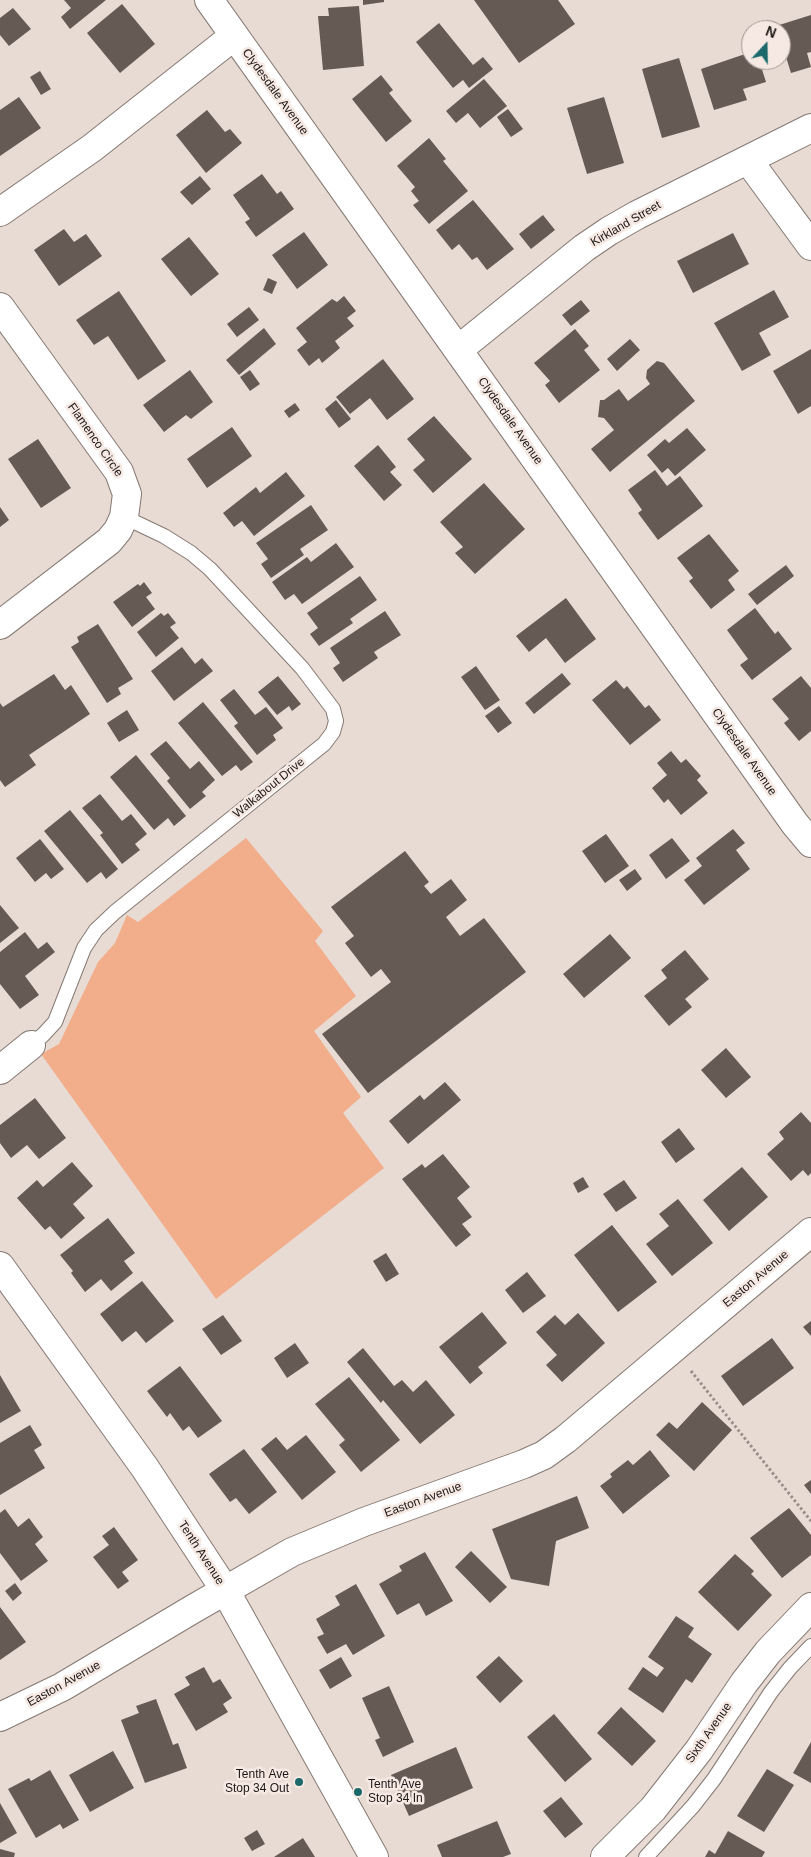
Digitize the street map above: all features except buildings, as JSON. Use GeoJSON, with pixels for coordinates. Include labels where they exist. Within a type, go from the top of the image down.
{"type":"FeatureCollection","features":[{"type":"Feature","properties":{"kind":"street","name":"Clydesdale Avenue"},"geometry":{"type":"LineString","coordinates":[[209,0],[795,824],[811,843]]}},
{"type":"Feature","properties":{"kind":"street"},"geometry":{"type":"LineString","coordinates":[[0,212],[92,148],[234,36]]}},
{"type":"Feature","properties":{"kind":"street","name":"Kirkland Street"},"geometry":{"type":"LineString","coordinates":[[458,349],[584,248],[610,231],[811,128]]}},
{"type":"Feature","properties":{"kind":"street"},"geometry":{"type":"LineString","coordinates":[[748,160],[811,246]]}},
{"type":"Feature","properties":{"kind":"street","name":"Flamenco Circle"},"geometry":{"type":"LineString","coordinates":[[0,307],[119,472],[127,494],[124,517],[118,530],[109,541],[0,625]]}},
{"type":"Feature","properties":{"kind":"street","name":"Walkabout Drive"},"geometry":{"type":"LineString","coordinates":[[0,1070],[31,1045]]}},
{"type":"Feature","properties":{"kind":"street","name":"Easton Avenue"},"geometry":{"type":"LineString","coordinates":[[0,1717],[62,1687],[292,1552],[364,1522],[544,1455],[566,1439],[811,1232]]}},
{"type":"Feature","properties":{"kind":"street","name":"Tenth Avenue"},"geometry":{"type":"LineString","coordinates":[[0,1266],[145,1468],[225,1590],[374,1857]]}},
{"type":"Feature","properties":{"kind":"street","name":"Sixth Avenue"},"geometry":{"type":"LineString","coordinates":[[605,1857],[653,1809],[699,1750],[744,1683],[762,1660],[811,1608]]}},
{"type":"Feature","properties":{"kind":"lane","name":"Walkabout Drive"},"geometry":{"type":"LineString","coordinates":[[31,1045],[55,1022],[84,948],[96,930],[115,912],[324,744],[333,732],[336,721],[333,709],[302,668],[210,569],[191,552],[164,536],[124,517]]}},
{"type":"Feature","properties":{"kind":"lane"},"geometry":{"type":"LineString","coordinates":[[646,1857],[693,1806],[714,1779],[771,1692],[811,1646]]}},
{"type":"Feature","properties":{"kind":"path"},"geometry":{"type":"LineString","coordinates":[[673,1349],[811,1520]]}},
{"type":"Feature","properties":{"kind":"shaded area"},"geometry":{"type":"Polygon","coordinates":[[[246,838],[323,931],[315,941],[356,996],[314,1031],[361,1097],[343,1113],[384,1168],[216,1299],[41,1054],[59,1044],[98,962],[115,943],[127,915],[138,922],[246,838]]]}},
{"type":"Feature","properties":{"kind":"place","name":"Tenth Ave Stop 34 Out"},"geometry":{"type":"Point","coordinates":[299,1782]}},
{"type":"Feature","properties":{"kind":"place","name":"Tenth Ave Stop 34 In"},"geometry":{"type":"Point","coordinates":[358,1792]}}]}
